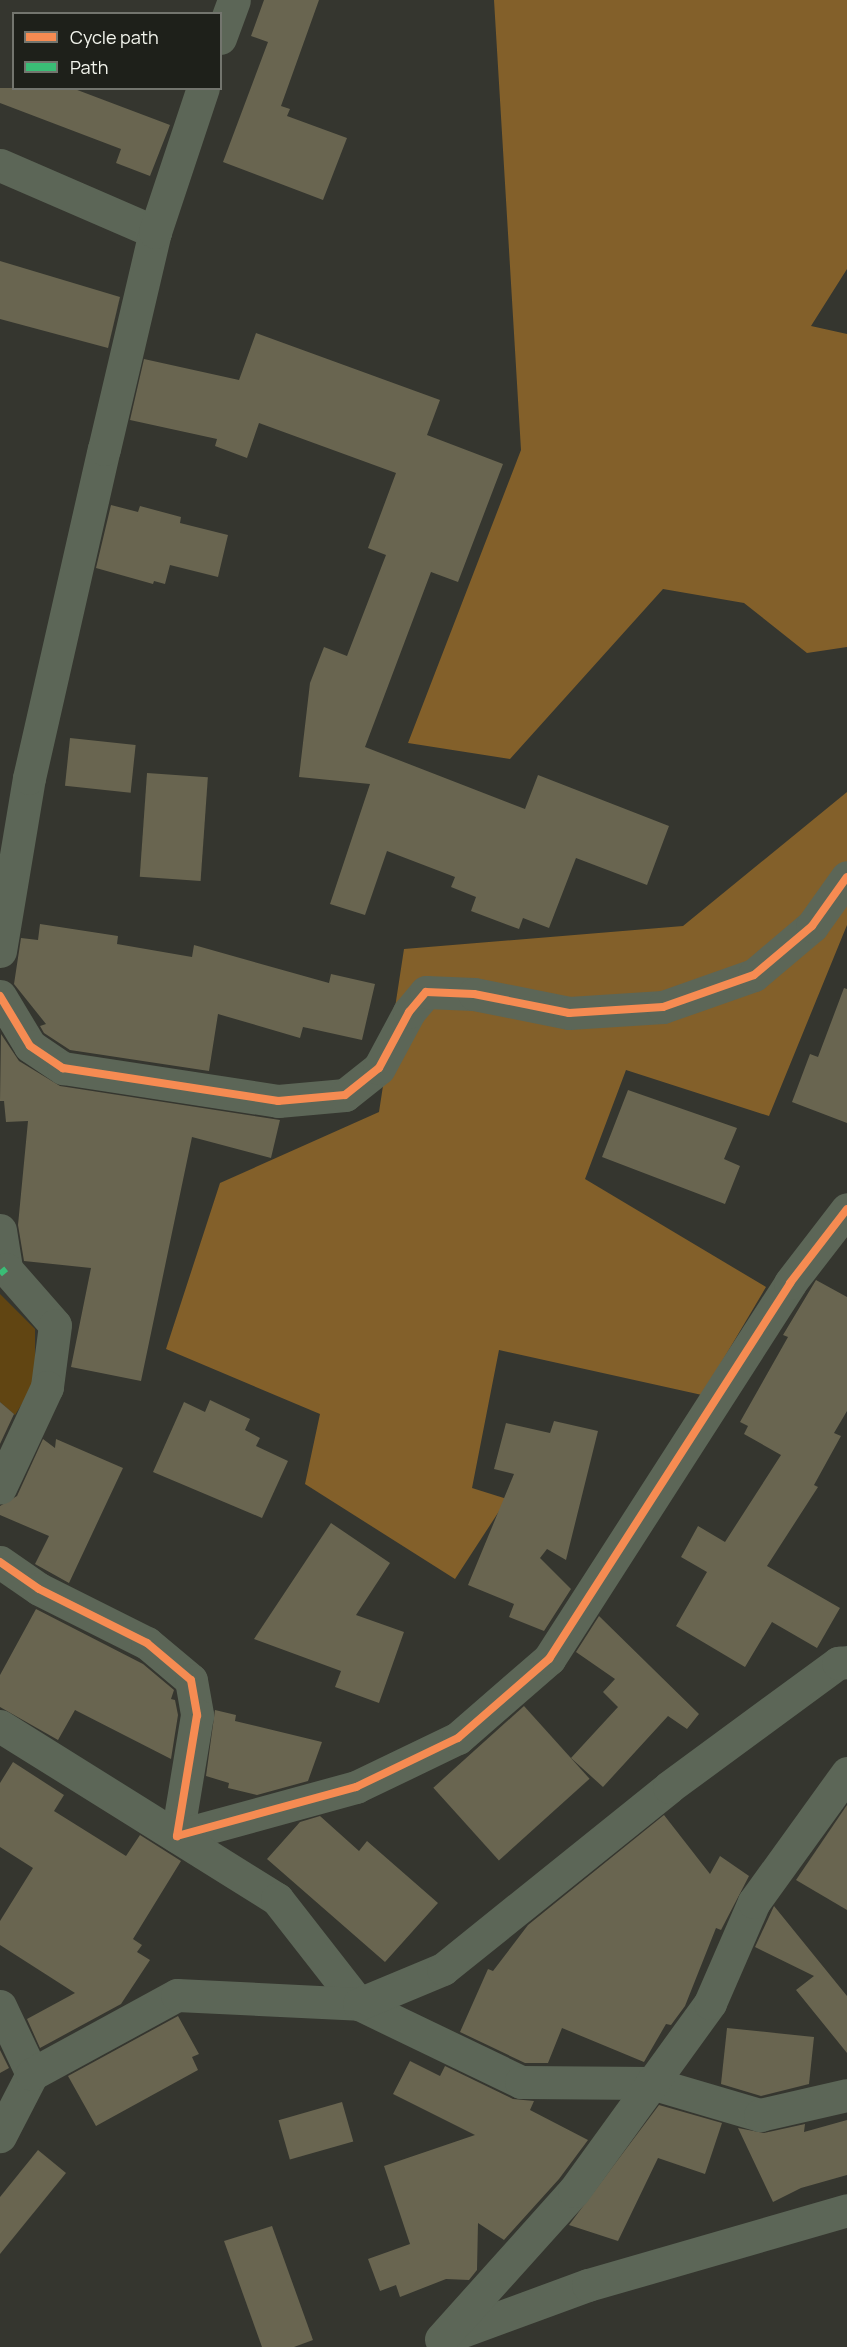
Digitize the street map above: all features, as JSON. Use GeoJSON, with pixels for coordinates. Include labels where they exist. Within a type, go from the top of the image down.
{"type":"FeatureCollection","features":[{"type":"Feature","properties":{"kind":"street"},"geometry":{"type":"LineString","coordinates":[[222,33],[234,0]]}},
{"type":"Feature","properties":{"kind":"street"},"geometry":{"type":"LineString","coordinates":[[0,951],[29,778],[155,232],[202,90]]}},
{"type":"Feature","properties":{"kind":"street"},"geometry":{"type":"LineString","coordinates":[[0,165],[155,232]]}},
{"type":"Feature","properties":{"kind":"street"},"geometry":{"type":"LineString","coordinates":[[0,996],[30,1046],[63,1068],[278,1101],[345,1095],[379,1068],[409,1012],[426,992],[474,994],[569,1013],[663,1007],[754,975],[812,926],[847,877]]}},
{"type":"Feature","properties":{"kind":"street"},"geometry":{"type":"LineString","coordinates":[[177,1836],[366,1782],[458,1738],[549,1659],[790,1283],[847,1209]]}},
{"type":"Feature","properties":{"kind":"street"},"geometry":{"type":"LineString","coordinates":[[0,1230],[6,1269],[55,1325],[47,1387],[0,1488]]}},
{"type":"Feature","properties":{"kind":"street"},"geometry":{"type":"LineString","coordinates":[[0,1562],[39,1589],[147,1643],[191,1680],[197,1715],[177,1836]]}},
{"type":"Feature","properties":{"kind":"street"},"geometry":{"type":"LineString","coordinates":[[359,2004],[443,1969],[669,1787],[838,1663],[847,1662]]}},
{"type":"Feature","properties":{"kind":"street"},"geometry":{"type":"LineString","coordinates":[[3,1735],[177,1836],[277,1899],[359,2004]]}},
{"type":"Feature","properties":{"kind":"street"},"geometry":{"type":"LineString","coordinates":[[430,2343],[574,2191],[710,2003],[754,1902],[847,1773]]}},
{"type":"Feature","properties":{"kind":"street"},"geometry":{"type":"LineString","coordinates":[[0,2136],[32,2074],[177,1995],[359,2004],[521,2082],[651,2083],[760,2115],[847,2095]]}},
{"type":"Feature","properties":{"kind":"street"},"geometry":{"type":"LineString","coordinates":[[0,2006],[32,2074]]}},
{"type":"Feature","properties":{"kind":"street"},"geometry":{"type":"LineString","coordinates":[[430,2343],[588,2285],[847,2210]]}},
{"type":"Feature","properties":{"kind":"shaded area"},"geometry":{"type":"Polygon","coordinates":[[[494,0],[847,0],[847,269],[811,326],[847,334],[847,647],[807,653],[744,603],[663,589],[510,759],[408,743],[521,450],[494,0]]]}},
{"type":"Feature","properties":{"kind":"shaded area"},"geometry":{"type":"Polygon","coordinates":[[[847,792],[847,925],[769,1116],[626,1070],[585,1179],[766,1287],[702,1395],[499,1350],[472,1488],[507,1499],[455,1579],[305,1484],[320,1414],[166,1349],[220,1183],[379,1112],[404,949],[683,926],[847,792]]]}},
{"type":"Feature","properties":{"kind":"shaded area"},"geometry":{"type":"Polygon","coordinates":[[[0,1294],[35,1329],[35,1383],[15,1415],[0,1402],[0,1294]]]}},
{"type":"Feature","properties":{"kind":"building"},"geometry":{"type":"Polygon","coordinates":[[[264,0],[319,0],[281,106],[290,109],[287,116],[347,138],[323,200],[223,162],[268,42],[251,36],[264,0]]]}},
{"type":"Feature","properties":{"kind":"building"},"geometry":{"type":"Polygon","coordinates":[[[0,88],[77,90],[170,125],[150,176],[116,163],[121,149],[0,103],[0,88]]]}},
{"type":"Feature","properties":{"kind":"building"},"geometry":{"type":"Polygon","coordinates":[[[0,261],[120,297],[108,348],[0,319],[0,261]]]}},
{"type":"Feature","properties":{"kind":"building"},"geometry":{"type":"Polygon","coordinates":[[[256,333],[440,400],[427,435],[503,464],[458,582],[431,572],[365,747],[525,809],[538,775],[669,826],[647,885],[576,858],[549,928],[523,918],[519,929],[471,911],[476,897],[451,887],[455,877],[387,851],[365,915],[330,904],[370,784],[299,777],[310,683],[324,647],[347,656],[386,555],[368,548],[396,473],[259,423],[247,458],[215,446],[217,439],[130,420],[144,359],[239,380],[256,333]]]}},
{"type":"Feature","properties":{"kind":"building"},"geometry":{"type":"Polygon","coordinates":[[[111,505],[138,512],[140,506],[181,517],[180,523],[228,535],[218,577],[170,565],[165,584],[154,581],[153,584],[96,568],[111,505]]]}},
{"type":"Feature","properties":{"kind":"building"},"geometry":{"type":"Polygon","coordinates":[[[70,738],[136,745],[131,793],[65,786],[70,738]]]}},
{"type":"Feature","properties":{"kind":"building"},"geometry":{"type":"Polygon","coordinates":[[[147,773],[208,777],[201,881],[140,877],[147,773]]]}},
{"type":"Feature","properties":{"kind":"building"},"geometry":{"type":"Polygon","coordinates":[[[40,924],[118,936],[117,944],[192,957],[194,945],[329,983],[331,974],[375,984],[362,1040],[303,1027],[300,1038],[218,1014],[209,1071],[70,1050],[44,1033],[40,1026],[46,1024],[14,984],[21,938],[38,940],[40,924]]]}},
{"type":"Feature","properties":{"kind":"building"},"geometry":{"type":"Polygon","coordinates":[[[844,988],[847,989],[847,1123],[792,1102],[810,1054],[818,1057],[844,988]]]}},
{"type":"Feature","properties":{"kind":"building"},"geometry":{"type":"Polygon","coordinates":[[[1,1034],[19,1061],[60,1086],[280,1120],[271,1158],[192,1137],[141,1381],[71,1367],[91,1268],[24,1261],[18,1225],[28,1121],[6,1122],[4,1101],[0,1101],[1,1034]]]}},
{"type":"Feature","properties":{"kind":"building"},"geometry":{"type":"Polygon","coordinates":[[[628,1090],[737,1128],[724,1159],[740,1166],[725,1204],[602,1157],[628,1090]]]}},
{"type":"Feature","properties":{"kind":"building"},"geometry":{"type":"Polygon","coordinates":[[[816,1280],[847,1297],[847,1411],[834,1433],[841,1436],[814,1485],[818,1487],[767,1566],[840,1608],[817,1648],[772,1622],[745,1667],[676,1626],[707,1572],[681,1557],[698,1526],[725,1542],[781,1455],[744,1434],[748,1426],[740,1422],[788,1337],[783,1335],[816,1280]]]}},
{"type":"Feature","properties":{"kind":"building"},"geometry":{"type":"Polygon","coordinates":[[[210,1400],[250,1419],[245,1430],[260,1438],[256,1446],[288,1461],[262,1518],[153,1472],[184,1402],[205,1412],[210,1400]]]}},
{"type":"Feature","properties":{"kind":"building"},"geometry":{"type":"Polygon","coordinates":[[[0,1402],[14,1414],[0,1444],[0,1402]]]}},
{"type":"Feature","properties":{"kind":"building"},"geometry":{"type":"Polygon","coordinates":[[[554,1421],[598,1431],[566,1560],[547,1549],[540,1558],[571,1589],[544,1631],[509,1617],[514,1604],[468,1585],[514,1474],[494,1469],[506,1423],[550,1433],[554,1421]]]}},
{"type":"Feature","properties":{"kind":"building"},"geometry":{"type":"Polygon","coordinates":[[[43,1439],[55,1448],[56,1439],[123,1468],[69,1583],[35,1564],[49,1536],[0,1515],[0,1506],[17,1496],[43,1439]]]}},
{"type":"Feature","properties":{"kind":"building"},"geometry":{"type":"Polygon","coordinates":[[[331,1523],[390,1563],[356,1615],[404,1632],[379,1703],[335,1687],[341,1671],[254,1639],[331,1523]]]}},
{"type":"Feature","properties":{"kind":"building"},"geometry":{"type":"Polygon","coordinates":[[[36,1609],[143,1664],[174,1690],[171,1699],[175,1700],[178,1715],[171,1759],[75,1710],[58,1740],[0,1707],[0,1675],[36,1609]]]}},
{"type":"Feature","properties":{"kind":"building"},"geometry":{"type":"Polygon","coordinates":[[[599,1616],[699,1714],[687,1729],[668,1716],[603,1787],[571,1758],[618,1707],[603,1692],[615,1679],[576,1652],[599,1616]]]}},
{"type":"Feature","properties":{"kind":"building"},"geometry":{"type":"Polygon","coordinates":[[[524,1706],[590,1779],[499,1860],[433,1788],[524,1706]]]}},
{"type":"Feature","properties":{"kind":"building"},"geometry":{"type":"Polygon","coordinates":[[[215,1710],[236,1715],[235,1721],[322,1742],[308,1781],[257,1795],[228,1788],[229,1783],[206,1776],[215,1710]]]}},
{"type":"Feature","properties":{"kind":"building"},"geometry":{"type":"Polygon","coordinates":[[[13,1762],[64,1795],[54,1811],[126,1856],[140,1835],[181,1861],[133,1939],[142,1945],[137,1952],[150,1960],[121,2004],[40,2048],[27,2019],[75,1993],[0,1945],[0,1921],[33,1868],[0,1847],[0,1783],[13,1762]]]}},
{"type":"Feature","properties":{"kind":"building"},"geometry":{"type":"Polygon","coordinates":[[[847,1805],[847,1910],[796,1880],[847,1805]]]}},
{"type":"Feature","properties":{"kind":"building"},"geometry":{"type":"Polygon","coordinates":[[[664,1815],[710,1874],[720,1856],[749,1876],[721,1930],[716,1928],[685,2006],[671,2025],[666,2024],[644,2062],[562,2028],[548,2063],[525,2063],[460,2032],[488,1969],[493,1971],[528,1925],[664,1815]]]}},
{"type":"Feature","properties":{"kind":"building"},"geometry":{"type":"Polygon","coordinates":[[[320,1816],[359,1851],[367,1841],[438,1903],[385,1962],[267,1859],[300,1822],[320,1816]]]}},
{"type":"Feature","properties":{"kind":"building"},"geometry":{"type":"Polygon","coordinates":[[[774,1906],[847,1996],[847,2053],[796,1990],[814,1976],[755,1947],[774,1906]]]}},
{"type":"Feature","properties":{"kind":"building"},"geometry":{"type":"Polygon","coordinates":[[[178,2016],[199,2054],[192,2057],[198,2070],[96,2126],[68,2076],[178,2016]]]}},
{"type":"Feature","properties":{"kind":"building"},"geometry":{"type":"Polygon","coordinates":[[[727,2028],[814,2037],[809,2084],[761,2096],[721,2084],[727,2028]]]}},
{"type":"Feature","properties":{"kind":"building"},"geometry":{"type":"Polygon","coordinates":[[[0,2050],[9,2068],[0,2073],[0,2050]]]}},
{"type":"Feature","properties":{"kind":"building"},"geometry":{"type":"Polygon","coordinates":[[[410,2061],[440,2076],[445,2066],[513,2099],[534,2101],[530,2110],[588,2140],[559,2179],[504,2240],[478,2223],[477,2270],[469,2280],[446,2279],[400,2297],[396,2285],[380,2291],[368,2259],[410,2244],[384,2166],[475,2135],[393,2094],[410,2061]]]}},
{"type":"Feature","properties":{"kind":"building"},"geometry":{"type":"Polygon","coordinates":[[[342,2102],[353,2141],[290,2160],[279,2120],[342,2102]]]}},
{"type":"Feature","properties":{"kind":"building"},"geometry":{"type":"Polygon","coordinates":[[[659,2105],[722,2123],[705,2174],[658,2158],[618,2241],[569,2225],[659,2105]]]}},
{"type":"Feature","properties":{"kind":"building"},"geometry":{"type":"Polygon","coordinates":[[[847,2120],[847,2175],[801,2188],[773,2202],[738,2128],[764,2133],[805,2124],[804,2132],[847,2120]]]}},
{"type":"Feature","properties":{"kind":"building"},"geometry":{"type":"Polygon","coordinates":[[[38,2150],[66,2173],[0,2254],[0,2197],[38,2150]]]}},
{"type":"Feature","properties":{"kind":"building"},"geometry":{"type":"Polygon","coordinates":[[[272,2226],[313,2340],[294,2347],[262,2347],[224,2241],[272,2226]]]}},
{"type":"Feature","properties":{"kind":"marked path"},"geometry":{"type":"LineString","coordinates":[[0,1274],[6,1269]]}},
{"type":"Feature","properties":{"kind":"cycle path"},"geometry":{"type":"LineString","coordinates":[[0,996],[30,1046],[63,1068],[278,1101],[345,1095],[379,1068],[409,1012],[426,992],[474,994],[569,1013],[663,1007],[754,975],[812,926],[847,877]]}},
{"type":"Feature","properties":{"kind":"cycle path"},"geometry":{"type":"LineString","coordinates":[[0,1562],[39,1589],[147,1643],[191,1680],[197,1715],[177,1836],[356,1787],[458,1738],[549,1659],[790,1283],[847,1209]]}}]}
